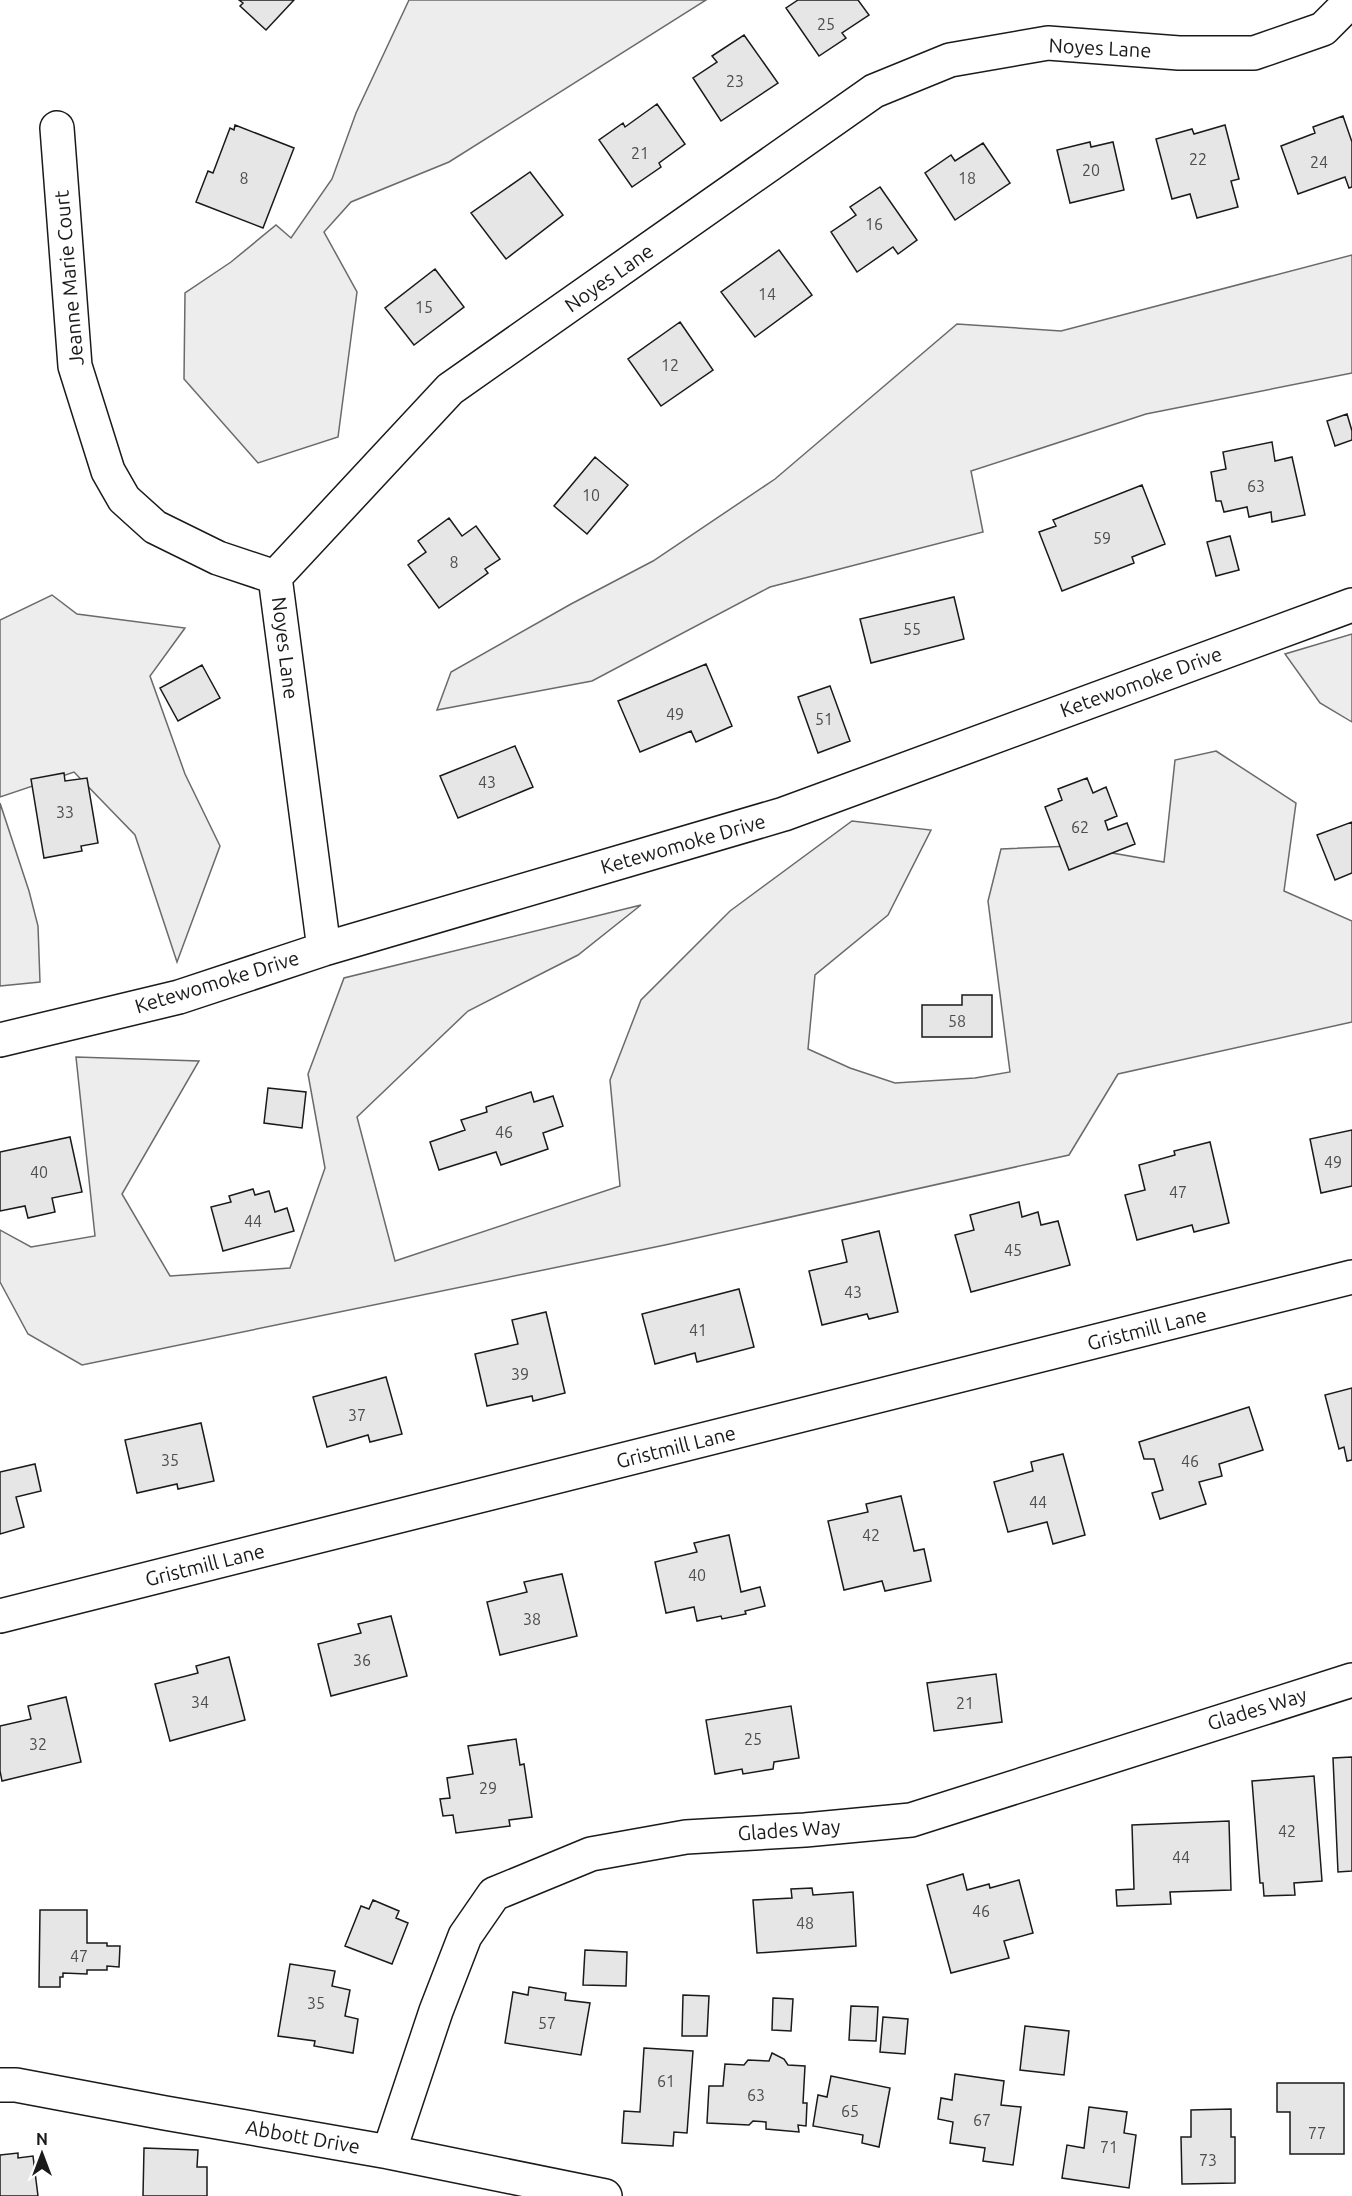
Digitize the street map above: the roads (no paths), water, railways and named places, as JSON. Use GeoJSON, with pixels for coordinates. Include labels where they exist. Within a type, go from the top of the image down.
{"type":"FeatureCollection","features":[{"type":"Feature","properties":{"kind":"street","name":"Noyes Lane"},"geometry":{"type":"LineString","coordinates":[[324,949],[275,577],[450,389],[874,91],[950,60],[1048,43],[1179,53],[1254,53],[1323,29],[1352,0]]}},
{"type":"Feature","properties":{"kind":"street","name":"Jeanne Marie Court"},"geometry":{"type":"LineString","coordinates":[[57,128],[75,366],[108,471],[124,499],[155,527],[218,558],[275,577]]}},
{"type":"Feature","properties":{"kind":"street","name":"Ketewomoke Drive"},"geometry":{"type":"LineString","coordinates":[[0,1040],[179,997],[324,949],[784,814],[1352,605]]}},
{"type":"Feature","properties":{"kind":"street","name":"Gristmill Lane"},"geometry":{"type":"LineString","coordinates":[[0,1616],[1352,1277]]}},
{"type":"Feature","properties":{"kind":"street","name":"Glades Way"},"geometry":{"type":"LineString","coordinates":[[389,2152],[436,2012],[465,1936],[494,1894],[591,1854],[686,1837],[806,1830],[911,1820],[1352,1680]]}},
{"type":"Feature","properties":{"kind":"street","name":"Abbott Drive"},"geometry":{"type":"LineString","coordinates":[[0,2085],[16,2085],[389,2152],[605,2196]]}}]}
